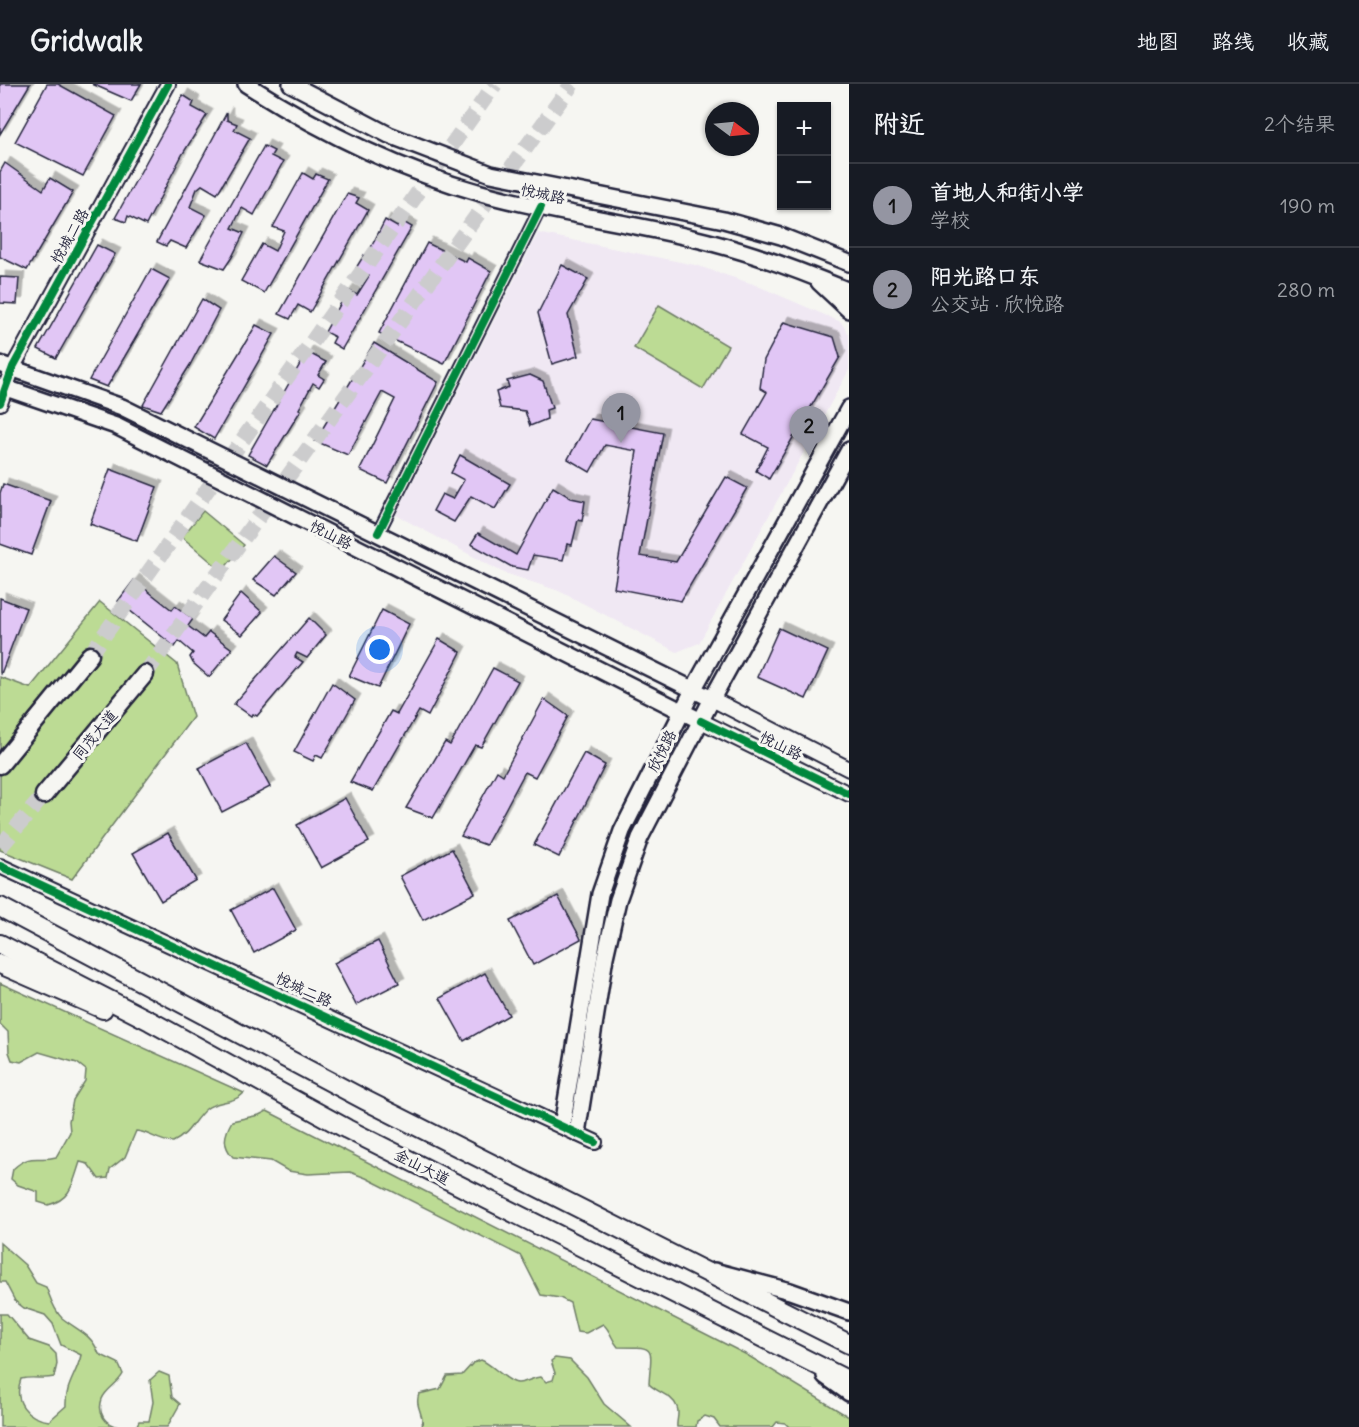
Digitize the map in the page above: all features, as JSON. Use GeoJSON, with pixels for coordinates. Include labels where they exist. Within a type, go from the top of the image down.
{"type":"FeatureCollection","features":[{"type":"Feature","properties":{"kind":"highway"},"geometry":{"type":"LineString","coordinates":[[0,907],[365,1100],[849,1344]]}},
{"type":"Feature","properties":{"kind":"highway","name":"金山大道"},"geometry":{"type":"LineString","coordinates":[[0,944],[347,1129],[849,1381]]}},
{"type":"Feature","properties":{"kind":"highway"},"geometry":{"type":"LineString","coordinates":[[0,964],[99,1008],[150,1022]]}},
{"type":"Feature","properties":{"kind":"main road","name":"悦城路"},"geometry":{"type":"LineString","coordinates":[[246,84],[328,131],[389,160],[480,193],[715,243],[813,276],[849,291]]}},
{"type":"Feature","properties":{"kind":"main road","name":"悦城路"},"geometry":{"type":"LineString","coordinates":[[291,84],[389,135],[491,174],[724,220],[781,236],[849,263]]}},
{"type":"Feature","properties":{"kind":"main road"},"geometry":{"type":"LineString","coordinates":[[813,276],[849,310]]}},
{"type":"Feature","properties":{"kind":"main road","name":"悦山路"},"geometry":{"type":"LineString","coordinates":[[7,366],[122,407],[712,699]]}},
{"type":"Feature","properties":{"kind":"main road","name":"悦山路"},"geometry":{"type":"LineString","coordinates":[[3,387],[116,426],[700,721]]}},
{"type":"Feature","properties":{"kind":"main road","name":"欣悦路"},"geometry":{"type":"LineString","coordinates":[[562,1126],[600,894],[622,831],[693,690],[849,408]]}},
{"type":"Feature","properties":{"kind":"main road","name":"欣悦路"},"geometry":{"type":"LineString","coordinates":[[577,1133],[605,957],[618,900],[640,838],[700,721],[849,450]]}},
{"type":"Feature","properties":{"kind":"main road"},"geometry":{"type":"LineString","coordinates":[[0,765],[90,655]]}},
{"type":"Feature","properties":{"kind":"main road","name":"同茂大道"},"geometry":{"type":"LineString","coordinates":[[44,795],[145,674]]}},
{"type":"Feature","properties":{"kind":"main road"},"geometry":{"type":"LineString","coordinates":[[688,1263],[790,1291],[849,1312]]}},
{"type":"Feature","properties":{"kind":"main road"},"geometry":{"type":"LineString","coordinates":[[791,1352],[849,1393]]}},
{"type":"Feature","properties":{"kind":"street","name":"悦城二路"},"geometry":{"type":"LineString","coordinates":[[0,403],[7,366],[168,84]]}},
{"type":"Feature","properties":{"kind":"street"},"geometry":{"type":"LineString","coordinates":[[378,533],[541,207]]}},
{"type":"Feature","properties":{"kind":"street","name":"悦山路"},"geometry":{"type":"LineString","coordinates":[[712,699],[849,769]]}},
{"type":"Feature","properties":{"kind":"street","name":"悦山路"},"geometry":{"type":"LineString","coordinates":[[700,721],[849,794]]}},
{"type":"Feature","properties":{"kind":"street","name":"悦城二路"},"geometry":{"type":"LineString","coordinates":[[0,866],[595,1142]]}},
{"type":"Feature","properties":{"kind":"shaded area"},"geometry":{"type":"Polygon","coordinates":[[[538,233],[695,265],[753,284],[841,322],[849,335],[849,370],[699,643],[677,652],[559,591],[502,572],[396,515],[538,233]]]}},
{"type":"Feature","properties":{"kind":"green space"},"geometry":{"type":"Polygon","coordinates":[[[659,305],[728,346],[703,389],[634,348],[659,305]]]}},
{"type":"Feature","properties":{"kind":"green space"},"geometry":{"type":"Polygon","coordinates":[[[203,511],[244,545],[222,571],[182,537],[203,511]]]}},
{"type":"Feature","properties":{"kind":"green space"},"geometry":{"type":"Polygon","coordinates":[[[100,602],[177,664],[193,717],[72,879],[0,850],[0,677],[30,688],[100,602]]]}},
{"type":"Feature","properties":{"kind":"green space"},"geometry":{"type":"Polygon","coordinates":[[[0,983],[244,1093],[235,1099],[210,1106],[184,1135],[173,1142],[136,1131],[125,1157],[110,1169],[108,1178],[99,1179],[88,1164],[80,1162],[73,1183],[62,1199],[48,1205],[38,1202],[38,1192],[18,1185],[11,1179],[13,1169],[30,1159],[56,1157],[70,1132],[69,1121],[73,1100],[85,1081],[86,1070],[77,1063],[39,1052],[21,1062],[12,1060],[9,1052],[8,1032],[0,1024],[0,983]]]}},
{"type":"Feature","properties":{"kind":"green space"},"geometry":{"type":"Polygon","coordinates":[[[267,1111],[747,1355],[849,1417],[849,1427],[789,1427],[785,1423],[777,1422],[773,1427],[720,1427],[714,1419],[705,1416],[697,1421],[696,1427],[677,1427],[678,1412],[675,1403],[649,1384],[651,1356],[649,1352],[640,1348],[618,1347],[603,1324],[586,1333],[577,1332],[570,1303],[560,1298],[541,1295],[521,1256],[350,1172],[308,1174],[288,1171],[271,1161],[233,1157],[225,1140],[232,1121],[267,1111]]]}},
{"type":"Feature","properties":{"kind":"green space"},"geometry":{"type":"Polygon","coordinates":[[[0,1243],[25,1265],[36,1283],[46,1287],[59,1315],[84,1333],[99,1354],[118,1363],[123,1374],[104,1395],[101,1413],[106,1421],[119,1427],[0,1427],[0,1314],[7,1314],[29,1340],[49,1347],[56,1354],[57,1364],[54,1377],[21,1379],[20,1401],[23,1407],[34,1416],[49,1421],[66,1406],[67,1392],[81,1355],[61,1345],[53,1324],[45,1315],[24,1308],[15,1301],[5,1282],[0,1282],[0,1243]]]}},
{"type":"Feature","properties":{"kind":"green space"},"geometry":{"type":"Polygon","coordinates":[[[555,1358],[570,1360],[587,1377],[604,1404],[631,1427],[422,1427],[423,1422],[418,1403],[419,1394],[440,1389],[447,1376],[462,1375],[473,1363],[481,1360],[514,1382],[521,1383],[541,1377],[546,1382],[553,1380],[555,1373],[551,1361],[555,1358]]]}},
{"type":"Feature","properties":{"kind":"green space"},"geometry":{"type":"Polygon","coordinates":[[[159,1372],[169,1376],[172,1397],[180,1404],[167,1427],[136,1427],[139,1421],[149,1421],[153,1402],[150,1380],[159,1372]]]}},
{"type":"Feature","properties":{"kind":"building"},"geometry":{"type":"Polygon","coordinates":[[[0,84],[30,84],[0,134],[0,84]]]}},
{"type":"Feature","properties":{"kind":"building"},"geometry":{"type":"Polygon","coordinates":[[[47,84],[58,84],[116,116],[83,176],[15,142],[47,84]]]}},
{"type":"Feature","properties":{"kind":"building"},"geometry":{"type":"Polygon","coordinates":[[[92,84],[141,84],[131,101],[92,84]]]}},
{"type":"Feature","properties":{"kind":"building"},"geometry":{"type":"Polygon","coordinates":[[[183,95],[194,102],[192,107],[207,115],[182,155],[146,225],[128,216],[126,222],[115,218],[183,95]]]}},
{"type":"Feature","properties":{"kind":"building"},"geometry":{"type":"Polygon","coordinates":[[[227,112],[227,120],[237,124],[234,130],[250,138],[217,194],[202,185],[197,189],[190,207],[206,215],[186,248],[170,241],[166,246],[157,242],[227,112]]]}},
{"type":"Feature","properties":{"kind":"building"},"geometry":{"type":"Polygon","coordinates":[[[264,146],[274,151],[271,156],[283,162],[254,215],[242,208],[232,228],[244,233],[232,257],[224,269],[200,260],[264,146]]]}},
{"type":"Feature","properties":{"kind":"building"},"geometry":{"type":"Polygon","coordinates":[[[5,163],[43,190],[50,178],[73,192],[27,270],[0,257],[0,172],[5,163]]]}},
{"type":"Feature","properties":{"kind":"building"},"geometry":{"type":"Polygon","coordinates":[[[303,173],[313,179],[316,174],[328,179],[264,293],[241,281],[262,244],[275,251],[284,231],[273,227],[303,173]]]}},
{"type":"Feature","properties":{"kind":"building"},"geometry":{"type":"Polygon","coordinates":[[[347,194],[359,198],[356,203],[368,210],[310,312],[298,305],[290,319],[279,314],[347,194]]]}},
{"type":"Feature","properties":{"kind":"building"},"geometry":{"type":"Polygon","coordinates":[[[385,220],[397,227],[400,220],[412,227],[342,349],[332,343],[335,337],[325,332],[348,290],[357,295],[369,276],[356,268],[364,255],[366,257],[385,220]]]}},
{"type":"Feature","properties":{"kind":"building"},"geometry":{"type":"Polygon","coordinates":[[[427,243],[466,262],[468,258],[491,271],[444,364],[379,333],[427,243]]]}},
{"type":"Feature","properties":{"kind":"building"},"geometry":{"type":"Polygon","coordinates":[[[97,245],[115,254],[56,358],[38,349],[97,245]]]}},
{"type":"Feature","properties":{"kind":"building"},"geometry":{"type":"Polygon","coordinates":[[[562,265],[588,279],[568,315],[578,356],[552,364],[538,313],[562,265]]]}},
{"type":"Feature","properties":{"kind":"building"},"geometry":{"type":"Polygon","coordinates":[[[151,269],[170,279],[107,387],[89,380],[151,269]]]}},
{"type":"Feature","properties":{"kind":"building"},"geometry":{"type":"Polygon","coordinates":[[[0,277],[19,278],[17,304],[0,303],[0,277]]]}},
{"type":"Feature","properties":{"kind":"building"},"geometry":{"type":"Polygon","coordinates":[[[202,299],[219,310],[190,365],[161,411],[143,405],[202,299]]]}},
{"type":"Feature","properties":{"kind":"building"},"geometry":{"type":"Polygon","coordinates":[[[784,322],[834,337],[840,357],[769,479],[756,471],[768,447],[743,434],[767,392],[760,388],[764,360],[784,322]]]}},
{"type":"Feature","properties":{"kind":"building"},"geometry":{"type":"Polygon","coordinates":[[[256,325],[274,334],[214,439],[194,427],[256,325]]]}},
{"type":"Feature","properties":{"kind":"building"},"geometry":{"type":"Polygon","coordinates":[[[374,343],[438,382],[387,483],[360,470],[395,399],[382,392],[348,455],[315,441],[374,343]]]}},
{"type":"Feature","properties":{"kind":"building"},"geometry":{"type":"Polygon","coordinates":[[[307,352],[326,362],[318,375],[324,379],[319,387],[313,383],[299,409],[301,410],[267,465],[248,455],[307,352]]]}},
{"type":"Feature","properties":{"kind":"building"},"geometry":{"type":"Polygon","coordinates":[[[530,375],[543,381],[552,408],[546,410],[547,419],[530,426],[525,411],[500,408],[496,392],[509,387],[507,381],[530,375]]]}},
{"type":"Feature","properties":{"kind":"building"},"geometry":{"type":"Polygon","coordinates":[[[590,419],[663,433],[640,556],[676,562],[726,477],[747,488],[681,601],[614,588],[637,451],[605,445],[590,472],[568,459],[590,419]]]}},
{"type":"Feature","properties":{"kind":"building"},"geometry":{"type":"Polygon","coordinates":[[[460,455],[510,484],[495,509],[471,496],[454,522],[433,511],[442,494],[453,499],[464,480],[451,473],[460,455]]]}},
{"type":"Feature","properties":{"kind":"building"},"geometry":{"type":"Polygon","coordinates":[[[110,469],[157,487],[137,541],[90,524],[110,469]]]}},
{"type":"Feature","properties":{"kind":"building"},"geometry":{"type":"Polygon","coordinates":[[[3,484],[51,501],[31,555],[0,544],[0,493],[3,484]]]}},
{"type":"Feature","properties":{"kind":"building"},"geometry":{"type":"Polygon","coordinates":[[[553,487],[571,498],[585,501],[582,521],[578,520],[572,545],[567,544],[563,560],[533,555],[528,570],[512,567],[471,544],[478,533],[516,555],[553,487]]]}},
{"type":"Feature","properties":{"kind":"building"},"geometry":{"type":"Polygon","coordinates":[[[274,556],[296,572],[276,595],[253,580],[274,556]]]}},
{"type":"Feature","properties":{"kind":"building"},"geometry":{"type":"Polygon","coordinates":[[[134,580],[172,610],[175,606],[193,619],[188,626],[204,638],[209,632],[232,649],[209,677],[193,663],[190,657],[193,653],[179,641],[175,647],[118,601],[134,580]]]}},
{"type":"Feature","properties":{"kind":"building"},"geometry":{"type":"Polygon","coordinates":[[[241,593],[262,612],[242,635],[221,620],[241,593]]]}},
{"type":"Feature","properties":{"kind":"building"},"geometry":{"type":"Polygon","coordinates":[[[0,598],[26,608],[1,674],[0,673],[0,598]]]}},
{"type":"Feature","properties":{"kind":"building"},"geometry":{"type":"Polygon","coordinates":[[[382,610],[409,624],[378,688],[349,676],[382,610]]]}},
{"type":"Feature","properties":{"kind":"building"},"geometry":{"type":"Polygon","coordinates":[[[309,618],[326,635],[307,658],[297,653],[295,657],[303,662],[257,716],[253,714],[251,716],[234,704],[309,618]]]}},
{"type":"Feature","properties":{"kind":"building"},"geometry":{"type":"Polygon","coordinates":[[[779,628],[828,651],[806,699],[757,677],[779,628]]]}},
{"type":"Feature","properties":{"kind":"building"},"geometry":{"type":"Polygon","coordinates":[[[439,639],[461,652],[428,716],[419,711],[373,791],[350,782],[391,711],[397,714],[439,639]]]}},
{"type":"Feature","properties":{"kind":"building"},"geometry":{"type":"Polygon","coordinates":[[[493,668],[518,681],[481,747],[475,745],[433,818],[406,808],[445,742],[450,745],[493,668]]]}},
{"type":"Feature","properties":{"kind":"building"},"geometry":{"type":"Polygon","coordinates":[[[332,683],[355,700],[322,758],[316,755],[313,761],[294,752],[332,683]]]}},
{"type":"Feature","properties":{"kind":"building"},"geometry":{"type":"Polygon","coordinates":[[[544,699],[568,716],[535,777],[525,772],[486,845],[461,836],[497,771],[503,775],[544,699]]]}},
{"type":"Feature","properties":{"kind":"building"},"geometry":{"type":"Polygon","coordinates":[[[246,743],[270,787],[222,812],[199,768],[246,743]]]}},
{"type":"Feature","properties":{"kind":"building"},"geometry":{"type":"Polygon","coordinates":[[[584,753],[605,765],[559,857],[534,845],[584,753]]]}},
{"type":"Feature","properties":{"kind":"building"},"geometry":{"type":"Polygon","coordinates":[[[345,798],[369,842],[321,868],[297,825],[345,798]]]}},
{"type":"Feature","properties":{"kind":"building"},"geometry":{"type":"Polygon","coordinates":[[[168,833],[196,880],[161,901],[133,853],[168,833]]]}},
{"type":"Feature","properties":{"kind":"building"},"geometry":{"type":"Polygon","coordinates":[[[452,849],[475,893],[423,920],[400,876],[452,849]]]}},
{"type":"Feature","properties":{"kind":"building"},"geometry":{"type":"Polygon","coordinates":[[[273,888],[296,930],[254,953],[231,910],[273,888]]]}},
{"type":"Feature","properties":{"kind":"building"},"geometry":{"type":"Polygon","coordinates":[[[558,896],[581,939],[533,965],[510,921],[558,896]]]}},
{"type":"Feature","properties":{"kind":"building"},"geometry":{"type":"Polygon","coordinates":[[[378,941],[399,983],[356,1005],[334,963],[378,941]]]}},
{"type":"Feature","properties":{"kind":"building"},"geometry":{"type":"Polygon","coordinates":[[[485,973],[509,1015],[464,1041],[440,998],[485,973]]]}},
{"type":"Feature","properties":{"kind":"tunnel"},"geometry":{"type":"LineString","coordinates":[[90,655],[495,84]]}},
{"type":"Feature","properties":{"kind":"tunnel"},"geometry":{"type":"LineString","coordinates":[[145,674],[572,84]]}},
{"type":"Feature","properties":{"kind":"tunnel"},"geometry":{"type":"LineString","coordinates":[[0,847],[44,795]]}},
{"type":"Feature","properties":{"kind":"cycle path"},"geometry":{"type":"LineString","coordinates":[[0,403],[13,367],[168,84]]}},
{"type":"Feature","properties":{"kind":"cycle path"},"geometry":{"type":"LineString","coordinates":[[378,533],[541,207]]}},
{"type":"Feature","properties":{"kind":"cycle path"},"geometry":{"type":"LineString","coordinates":[[701,721],[849,794]]}},
{"type":"Feature","properties":{"kind":"cycle path"},"geometry":{"type":"LineString","coordinates":[[0,866],[595,1142]]}},
{"type":"Feature","properties":{"kind":"place","name":"首地人和街小学"},"geometry":{"type":"Point","coordinates":[621,443]}},
{"type":"Feature","properties":{"kind":"place","name":"阳光路口东"},"geometry":{"type":"Point","coordinates":[809,456]}}]}
